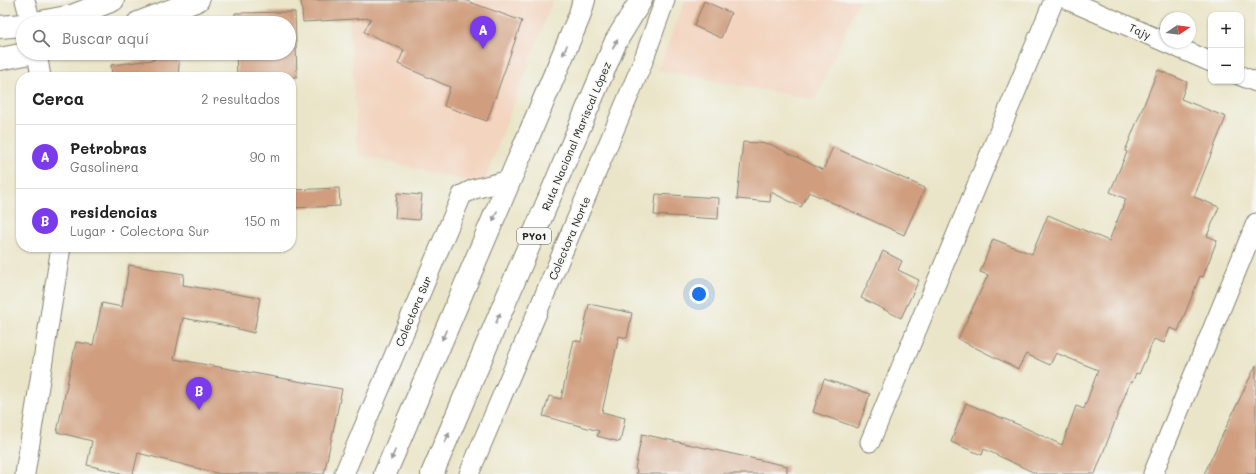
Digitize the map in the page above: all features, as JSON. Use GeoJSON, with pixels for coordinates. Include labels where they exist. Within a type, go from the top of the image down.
{"type":"FeatureCollection","features":[{"type":"Feature","properties":{"kind":"main road"},"geometry":{"type":"LineString","coordinates":[[72,16],[113,0]]}},
{"type":"Feature","properties":{"kind":"main road"},"geometry":{"type":"LineString","coordinates":[[156,16],[198,0]]}},
{"type":"Feature","properties":{"kind":"main road"},"geometry":{"type":"LineString","coordinates":[[385,474],[579,17],[584,0]]}},
{"type":"Feature","properties":{"kind":"main road","name":"Ruta Nacional Mariscal López"},"geometry":{"type":"LineString","coordinates":[[432,474],[616,41],[641,0]]}},
{"type":"Feature","properties":{"kind":"main road"},"geometry":{"type":"LineString","coordinates":[[0,27],[16,25]]}},
{"type":"Feature","properties":{"kind":"main road"},"geometry":{"type":"LineString","coordinates":[[0,59],[16,56]]}},
{"type":"Feature","properties":{"kind":"street"},"geometry":{"type":"LineString","coordinates":[[25,0],[29,16]]}},
{"type":"Feature","properties":{"kind":"street","name":"Colectora Norte"},"geometry":{"type":"LineString","coordinates":[[469,474],[642,64],[665,0]]}},
{"type":"Feature","properties":{"kind":"street"},"geometry":{"type":"LineString","coordinates":[[870,442],[1054,0]]}},
{"type":"Feature","properties":{"kind":"street","name":"Tajy"},"geometry":{"type":"LineString","coordinates":[[1068,0],[1208,61]]}},
{"type":"Feature","properties":{"kind":"street"},"geometry":{"type":"LineString","coordinates":[[37,60],[40,72]]}},
{"type":"Feature","properties":{"kind":"street"},"geometry":{"type":"LineString","coordinates":[[1244,77],[1256,82]]}},
{"type":"Feature","properties":{"kind":"street","name":"Colectora Sur"},"geometry":{"type":"LineString","coordinates":[[344,474],[462,195],[474,189],[510,180]]}},
{"type":"Feature","properties":{"kind":"street"},"geometry":{"type":"LineString","coordinates":[[1153,474],[1256,223]]}},
{"type":"Feature","properties":{"kind":"street"},"geometry":{"type":"LineString","coordinates":[[25,474],[60,252]]}},
{"type":"Feature","properties":{"kind":"shaded area"},"geometry":{"type":"Polygon","coordinates":[[[348,0],[553,0],[483,185],[358,154],[348,0]]]}},
{"type":"Feature","properties":{"kind":"shaded area"},"geometry":{"type":"Polygon","coordinates":[[[685,0],[859,0],[815,100],[658,70],[685,0]]]}},
{"type":"Feature","properties":{"kind":"building"},"geometry":{"type":"Polygon","coordinates":[[[301,0],[464,0],[522,21],[487,121],[444,106],[450,87],[398,64],[404,50],[364,32],[371,18],[303,22],[301,0]]]}},
{"type":"Feature","properties":{"kind":"building"},"geometry":{"type":"Polygon","coordinates":[[[704,1],[731,13],[721,38],[694,26],[704,1]]]}},
{"type":"Feature","properties":{"kind":"building"},"geometry":{"type":"Polygon","coordinates":[[[295,12],[295,16],[235,16],[235,13],[295,12]]]}},
{"type":"Feature","properties":{"kind":"building"},"geometry":{"type":"Polygon","coordinates":[[[296,44],[297,77],[296,72],[237,72],[236,60],[296,60],[296,44]]]}},
{"type":"Feature","properties":{"kind":"building"},"geometry":{"type":"Polygon","coordinates":[[[154,60],[179,60],[178,72],[112,72],[111,65],[154,60]]]}},
{"type":"Feature","properties":{"kind":"building"},"geometry":{"type":"Polygon","coordinates":[[[1158,70],[1187,82],[1181,99],[1226,117],[1194,197],[1219,207],[1207,236],[1217,240],[1203,277],[1200,276],[1178,331],[1170,328],[1164,343],[1154,339],[1139,374],[1136,373],[1132,383],[1130,382],[1095,474],[1037,474],[984,449],[982,455],[951,442],[966,403],[1062,445],[1076,406],[1084,409],[1098,370],[1056,353],[1050,365],[1026,354],[1018,369],[958,339],[988,275],[980,272],[993,239],[1032,254],[1048,215],[1109,241],[1126,199],[1110,192],[1158,70]]]}},
{"type":"Feature","properties":{"kind":"building"},"geometry":{"type":"Polygon","coordinates":[[[743,142],[770,144],[823,170],[833,147],[925,188],[904,235],[809,192],[801,207],[771,192],[770,202],[737,199],[743,142]]]}},
{"type":"Feature","properties":{"kind":"building"},"geometry":{"type":"Polygon","coordinates":[[[339,188],[340,206],[296,208],[296,190],[339,188]]]}},
{"type":"Feature","properties":{"kind":"building"},"geometry":{"type":"Polygon","coordinates":[[[397,193],[422,195],[419,220],[395,218],[397,193]]]}},
{"type":"Feature","properties":{"kind":"building"},"geometry":{"type":"Polygon","coordinates":[[[656,194],[719,198],[718,219],[654,215],[656,194]]]}},
{"type":"Feature","properties":{"kind":"building"},"geometry":{"type":"Polygon","coordinates":[[[883,251],[902,261],[898,270],[919,280],[901,318],[861,298],[883,251]]]}},
{"type":"Feature","properties":{"kind":"building"},"geometry":{"type":"Polygon","coordinates":[[[129,265],[184,274],[183,285],[260,298],[254,333],[222,325],[183,318],[174,359],[342,389],[324,474],[220,474],[138,453],[133,474],[125,474],[87,465],[92,441],[57,432],[76,342],[93,345],[102,303],[122,307],[129,265]]]}},
{"type":"Feature","properties":{"kind":"building"},"geometry":{"type":"Polygon","coordinates":[[[589,304],[632,313],[627,338],[619,336],[602,412],[625,418],[620,442],[597,436],[599,431],[543,416],[549,396],[561,399],[574,340],[581,342],[589,304]]]}},
{"type":"Feature","properties":{"kind":"building"},"geometry":{"type":"Polygon","coordinates":[[[1256,365],[1256,474],[1204,474],[1229,421],[1256,365]]]}},
{"type":"Feature","properties":{"kind":"building"},"geometry":{"type":"Polygon","coordinates":[[[824,379],[870,394],[858,428],[813,412],[824,379]]]}},
{"type":"Feature","properties":{"kind":"building"},"geometry":{"type":"Polygon","coordinates":[[[642,434],[787,466],[787,474],[636,474],[637,470],[635,469],[642,434]]]}},
{"type":"Feature","properties":{"kind":"place","name":"Petrobras"},"geometry":{"type":"Point","coordinates":[483,49]}},
{"type":"Feature","properties":{"kind":"place","name":"residencias"},"geometry":{"type":"Point","coordinates":[199,410]}}]}
